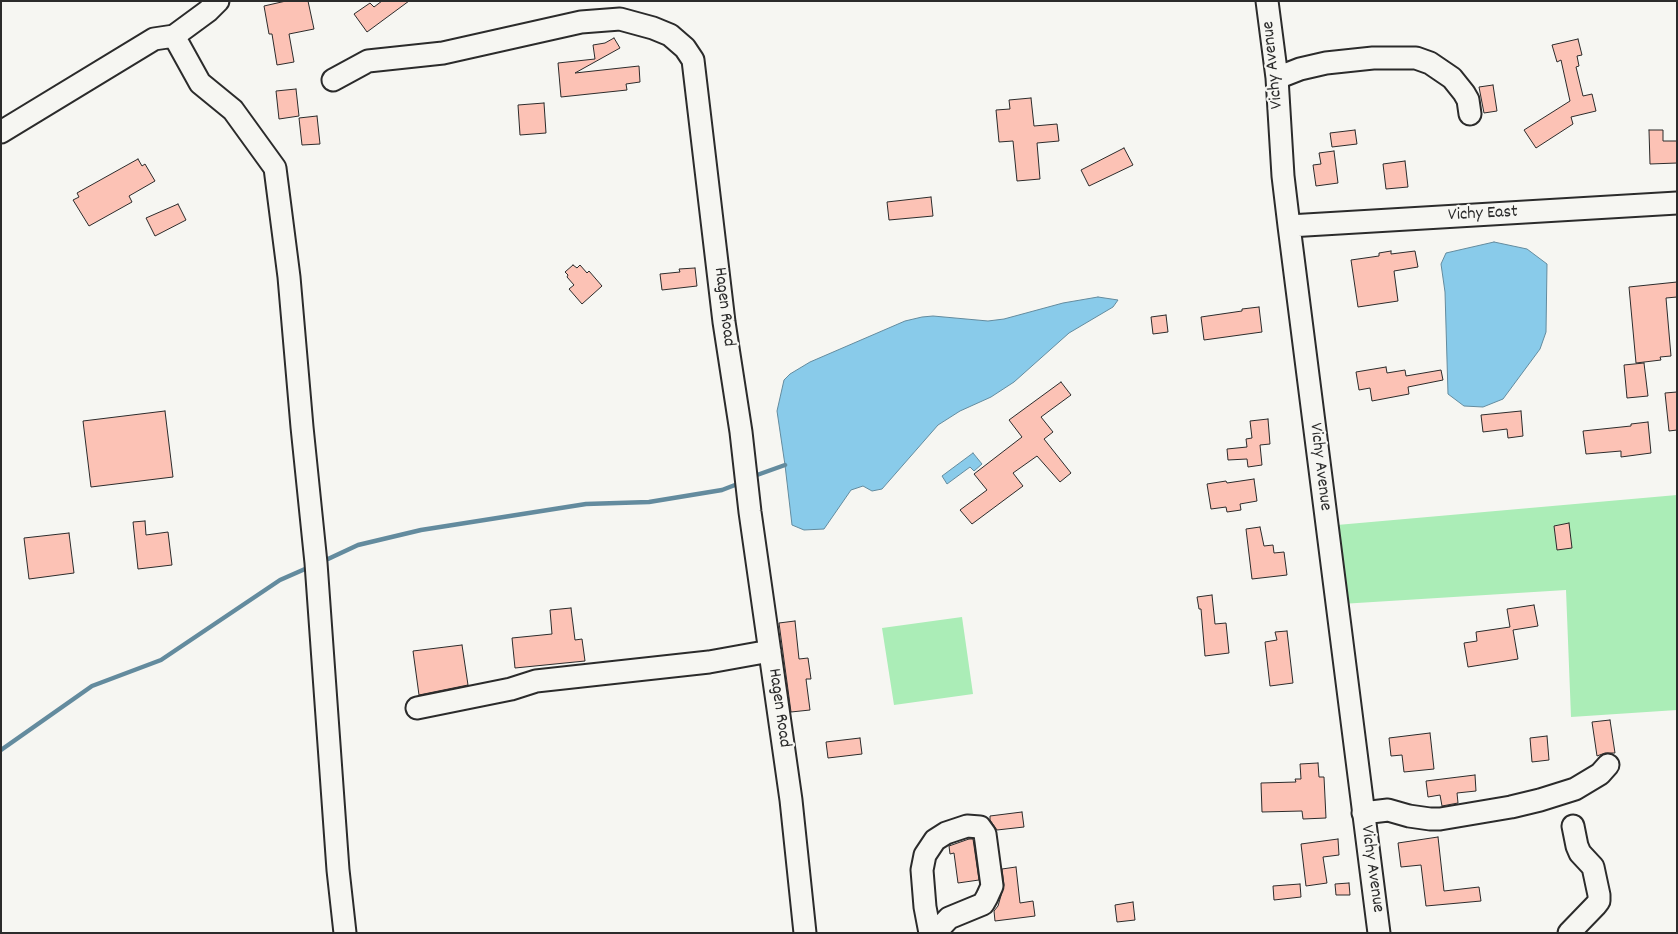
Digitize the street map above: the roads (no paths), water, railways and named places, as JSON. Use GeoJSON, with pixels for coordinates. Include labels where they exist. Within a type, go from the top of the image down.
{"type":"FeatureCollection","features":[{"type":"Feature","properties":{"kind":"street"},"geometry":{"type":"LineString","coordinates":[[1,132],[154,39],[174,36],[208,11],[218,1]]}},
{"type":"Feature","properties":{"kind":"street","name":"Vichy Avenue"},"geometry":{"type":"LineString","coordinates":[[1268,1],[1278,78],[1283,176],[1288,226],[1379,933]]}},
{"type":"Feature","properties":{"kind":"street","name":"Hagen Road"},"geometry":{"type":"LineString","coordinates":[[333,80],[368,61],[443,53],[582,22],[620,19],[670,35],[685,48],[693,60],[724,322],[741,432],[750,512],[791,800],[805,933]]}},
{"type":"Feature","properties":{"kind":"street"},"geometry":{"type":"LineString","coordinates":[[174,36],[200,84],[233,110],[275,168],[289,277],[302,428],[316,556],[338,870],[345,933]]}},
{"type":"Feature","properties":{"kind":"street"},"geometry":{"type":"LineString","coordinates":[[1278,78],[1300,69],[1326,63],[1373,58],[1416,58],[1430,63],[1452,78],[1468,100],[1470,114]]}},
{"type":"Feature","properties":{"kind":"street","name":"Vichy East"},"geometry":{"type":"LineString","coordinates":[[1288,226],[1677,203]]}},
{"type":"Feature","properties":{"kind":"street"},"geometry":{"type":"LineString","coordinates":[[417,708],[511,689],[536,681],[708,662],[770,651]]}},
{"type":"Feature","properties":{"kind":"street"},"geometry":{"type":"LineString","coordinates":[[1363,813],[1388,810],[1416,817],[1440,819],[1511,808],[1575,789],[1600,774],[1608,765]]}},
{"type":"Feature","properties":{"kind":"street"},"geometry":{"type":"LineString","coordinates":[[930,933],[925,907],[922,870],[925,855],[935,840],[946,833],[967,826],[980,827],[985,834],[992,886],[988,897],[983,904],[949,918],[935,933]]}},
{"type":"Feature","properties":{"kind":"street"},"geometry":{"type":"LineString","coordinates":[[1569,933],[1599,901],[1593,867],[1576,846],[1573,826]]}},
{"type":"Feature","properties":{"kind":"water"},"geometry":{"type":"Polygon","coordinates":[[[1494,242],[1527,249],[1547,264],[1546,332],[1540,349],[1503,399],[1483,407],[1464,406],[1448,394],[1445,292],[1441,264],[1446,253],[1494,242]]]}},
{"type":"Feature","properties":{"kind":"water"},"geometry":{"type":"Polygon","coordinates":[[[1098,297],[1118,300],[1113,307],[1069,333],[1014,382],[991,397],[960,411],[938,425],[882,489],[872,491],[863,486],[851,490],[824,529],[804,530],[792,525],[777,411],[784,380],[790,374],[810,362],[905,321],[933,316],[988,321],[1004,319],[1063,303],[1098,297]]]}},
{"type":"Feature","properties":{"kind":"water"},"geometry":{"type":"Polygon","coordinates":[[[973,453],[982,464],[974,471],[970,467],[947,484],[942,476],[973,453]]]}},
{"type":"Feature","properties":{"kind":"waterway"},"geometry":{"type":"LineString","coordinates":[[757,475],[785,465]]}},
{"type":"Feature","properties":{"kind":"waterway"},"geometry":{"type":"LineString","coordinates":[[328,559],[358,545],[421,530],[586,504],[649,502],[722,490],[735,485]]}},
{"type":"Feature","properties":{"kind":"waterway"},"geometry":{"type":"LineString","coordinates":[[1,750],[92,686],[161,660],[280,580],[305,569]]}}]}
